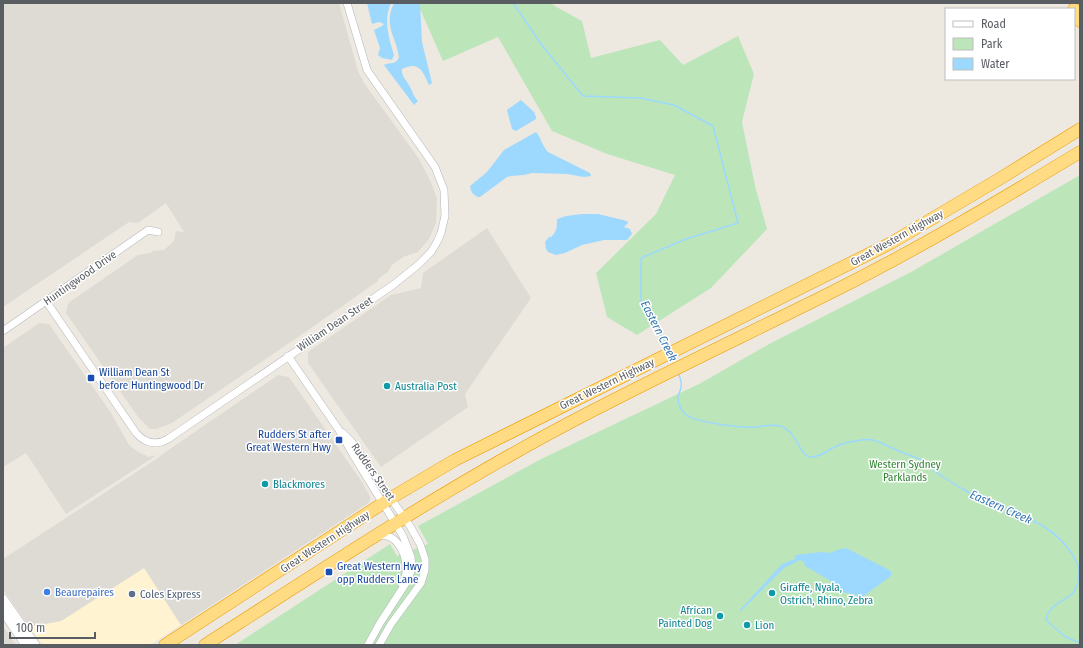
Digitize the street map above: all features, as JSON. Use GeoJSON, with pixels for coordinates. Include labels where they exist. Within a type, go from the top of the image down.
{"type":"FeatureCollection","features":[{"type":"Feature","properties":{"kind":"highway"},"geometry":{"type":"LineString","coordinates":[[1075,11],[1080,20]]}},
{"type":"Feature","properties":{"kind":"highway","name":"Great Western Highway"},"geometry":{"type":"LineString","coordinates":[[165,645],[387,501],[455,460],[891,243],[968,198],[1080,128]]}},
{"type":"Feature","properties":{"kind":"highway","name":"Great Western Highway"},"geometry":{"type":"LineString","coordinates":[[205,645],[399,520],[509,456],[594,410],[834,291],[902,255],[980,212],[1080,152]]}},
{"type":"Feature","properties":{"kind":"main road"},"geometry":{"type":"LineString","coordinates":[[3,599],[35,645]]}},
{"type":"Feature","properties":{"kind":"main road"},"geometry":{"type":"LineString","coordinates":[[3,611],[26,645]]}},
{"type":"Feature","properties":{"kind":"street","name":"William Dean Street"},"geometry":{"type":"LineString","coordinates":[[46,301],[133,429],[141,438],[150,442],[160,443],[393,285],[418,265],[431,252],[441,233],[445,216],[444,190],[439,174],[367,70],[347,3]]}},
{"type":"Feature","properties":{"kind":"street","name":"Huntingwood Drive"},"geometry":{"type":"LineString","coordinates":[[3,331],[148,230],[158,232]]}},
{"type":"Feature","properties":{"kind":"street","name":"Rudders Street"},"geometry":{"type":"LineString","coordinates":[[288,356],[339,430],[351,441],[399,520]]}},
{"type":"Feature","properties":{"kind":"street","name":"Rudders Street"},"geometry":{"type":"LineString","coordinates":[[387,501],[399,520]]}},
{"type":"Feature","properties":{"kind":"street"},"geometry":{"type":"LineString","coordinates":[[368,645],[373,634],[408,580],[412,568],[411,557],[399,520]]}},
{"type":"Feature","properties":{"kind":"street"},"geometry":{"type":"LineString","coordinates":[[379,645],[391,624],[413,596],[421,583],[425,570],[425,559],[422,549],[399,520]]}},
{"type":"Feature","properties":{"kind":"street"},"geometry":{"type":"LineString","coordinates":[[373,537],[385,535],[391,537],[400,547],[405,557],[407,566],[404,580],[390,608]]}},
{"type":"Feature","properties":{"kind":"shaded area"},"geometry":{"type":"Polygon","coordinates":[[[3,3],[339,3],[358,71],[364,83],[419,159],[431,182],[437,199],[436,223],[429,239],[418,252],[403,257],[392,265],[388,272],[378,279],[378,281],[172,423],[156,429],[150,429],[138,417],[66,313],[68,303],[138,255],[151,253],[152,251],[164,250],[174,241],[176,231],[184,232],[166,203],[138,223],[129,222],[3,307],[3,3]]]}},
{"type":"Feature","properties":{"kind":"shaded area"},"geometry":{"type":"Polygon","coordinates":[[[487,228],[531,298],[465,394],[468,407],[381,467],[308,363],[308,352],[391,295],[421,288],[423,273],[487,228]]]}},
{"type":"Feature","properties":{"kind":"shaded area"},"geometry":{"type":"Polygon","coordinates":[[[39,323],[49,324],[111,413],[129,445],[148,457],[157,455],[66,514],[26,453],[3,467],[3,348],[39,323]]]}},
{"type":"Feature","properties":{"kind":"shaded area"},"geometry":{"type":"Polygon","coordinates":[[[278,375],[289,377],[362,482],[370,497],[370,501],[181,625],[144,568],[61,621],[29,627],[3,589],[3,559],[161,456],[278,375]]]}},
{"type":"Feature","properties":{"kind":"shaded area","name":"Coles Express"},"geometry":{"type":"Polygon","coordinates":[[[144,568],[181,625],[150,645],[43,645],[29,627],[61,621],[144,568]]]}},
{"type":"Feature","properties":{"kind":"shaded area"},"geometry":{"type":"Polygon","coordinates":[[[3,626],[16,645],[3,645],[3,626]]]}},
{"type":"Feature","properties":{"kind":"green space"},"geometry":{"type":"Polygon","coordinates":[[[420,3],[553,3],[553,5],[582,21],[591,58],[660,40],[683,65],[738,36],[754,74],[742,122],[755,186],[767,229],[711,288],[637,335],[607,317],[596,273],[656,214],[675,175],[607,154],[552,131],[498,37],[443,61],[420,9],[420,3]]]}},
{"type":"Feature","properties":{"kind":"green space","name":"Western Sydney Parklands"},"geometry":{"type":"Polygon","coordinates":[[[1080,175],[1080,645],[235,645],[390,544],[397,556],[428,544],[418,526],[543,458],[699,384],[771,343],[911,272],[1080,175]]]}},
{"type":"Feature","properties":{"kind":"water"},"geometry":{"type":"Polygon","coordinates":[[[367,3],[391,3],[387,16],[387,22],[394,55],[392,60],[382,58],[378,55],[380,48],[374,30],[384,24],[379,22],[372,24],[367,3]]]}},
{"type":"Feature","properties":{"kind":"water"},"geometry":{"type":"Polygon","coordinates":[[[394,3],[420,3],[422,42],[432,83],[429,85],[419,68],[412,66],[402,69],[403,76],[418,101],[414,105],[384,65],[395,62],[399,57],[390,25],[391,11],[394,3]]]}},
{"type":"Feature","properties":{"kind":"water"},"geometry":{"type":"Polygon","coordinates":[[[521,100],[534,112],[536,119],[516,131],[512,129],[507,110],[521,100]]]}},
{"type":"Feature","properties":{"kind":"water"},"geometry":{"type":"Polygon","coordinates":[[[536,132],[548,152],[590,173],[591,176],[584,177],[567,174],[532,173],[511,176],[507,177],[480,197],[473,194],[470,186],[487,172],[504,150],[536,132]]]}},
{"type":"Feature","properties":{"kind":"water"},"geometry":{"type":"Polygon","coordinates":[[[582,214],[598,214],[627,221],[628,223],[624,227],[630,229],[632,234],[627,240],[604,240],[582,245],[565,253],[556,255],[548,252],[545,242],[556,231],[557,219],[582,214]]]}},
{"type":"Feature","properties":{"kind":"water"},"geometry":{"type":"Polygon","coordinates":[[[846,548],[891,571],[891,576],[859,599],[854,594],[840,591],[834,583],[805,566],[804,562],[800,560],[784,568],[741,611],[739,611],[782,564],[795,559],[795,555],[821,552],[830,553],[846,548]]]}},
{"type":"Feature","properties":{"kind":"waterway","name":"Eastern Creek"},"geometry":{"type":"LineString","coordinates":[[513,3],[541,44],[583,96],[640,98],[674,105],[713,126],[738,223],[686,239],[641,258],[641,303],[669,348]]}},
{"type":"Feature","properties":{"kind":"waterway","name":"Eastern Creek"},"geometry":{"type":"LineString","coordinates":[[678,373],[681,384],[681,389],[678,396],[679,404],[684,413],[691,417],[730,426],[780,426],[786,429],[794,437],[803,452],[810,457],[820,455],[838,445],[848,442],[873,440],[921,460],[939,474],[968,492],[1038,523],[1062,542],[1072,554],[1079,571],[1076,589],[1073,593],[1050,610],[1046,620],[1064,636],[1080,643]]}},
{"type":"Feature","properties":{"kind":"place","name":"William Dean St before Huntingwood Dr"},"geometry":{"type":"Point","coordinates":[91,378]}},
{"type":"Feature","properties":{"kind":"place","name":"Australia Post"},"geometry":{"type":"Point","coordinates":[387,386]}},
{"type":"Feature","properties":{"kind":"place","name":"Rudders St after Great Western Hwy"},"geometry":{"type":"Point","coordinates":[339,440]}},
{"type":"Feature","properties":{"kind":"place","name":"Blackmores"},"geometry":{"type":"Point","coordinates":[265,484]}},
{"type":"Feature","properties":{"kind":"place","name":"Great Western Hwy opp Rudders Lane"},"geometry":{"type":"Point","coordinates":[329,572]}},
{"type":"Feature","properties":{"kind":"place","name":"Beaurepaires"},"geometry":{"type":"Point","coordinates":[47,592]}},
{"type":"Feature","properties":{"kind":"place","name":"Giraffe, Nyala, Ostrich, Rhino, Zebra"},"geometry":{"type":"Point","coordinates":[772,593]}},
{"type":"Feature","properties":{"kind":"place","name":"Coles Express"},"geometry":{"type":"Point","coordinates":[132,594]}},
{"type":"Feature","properties":{"kind":"place","name":"African Painted Dog"},"geometry":{"type":"Point","coordinates":[720,616]}},
{"type":"Feature","properties":{"kind":"place","name":"Lion"},"geometry":{"type":"Point","coordinates":[747,625]}}]}
